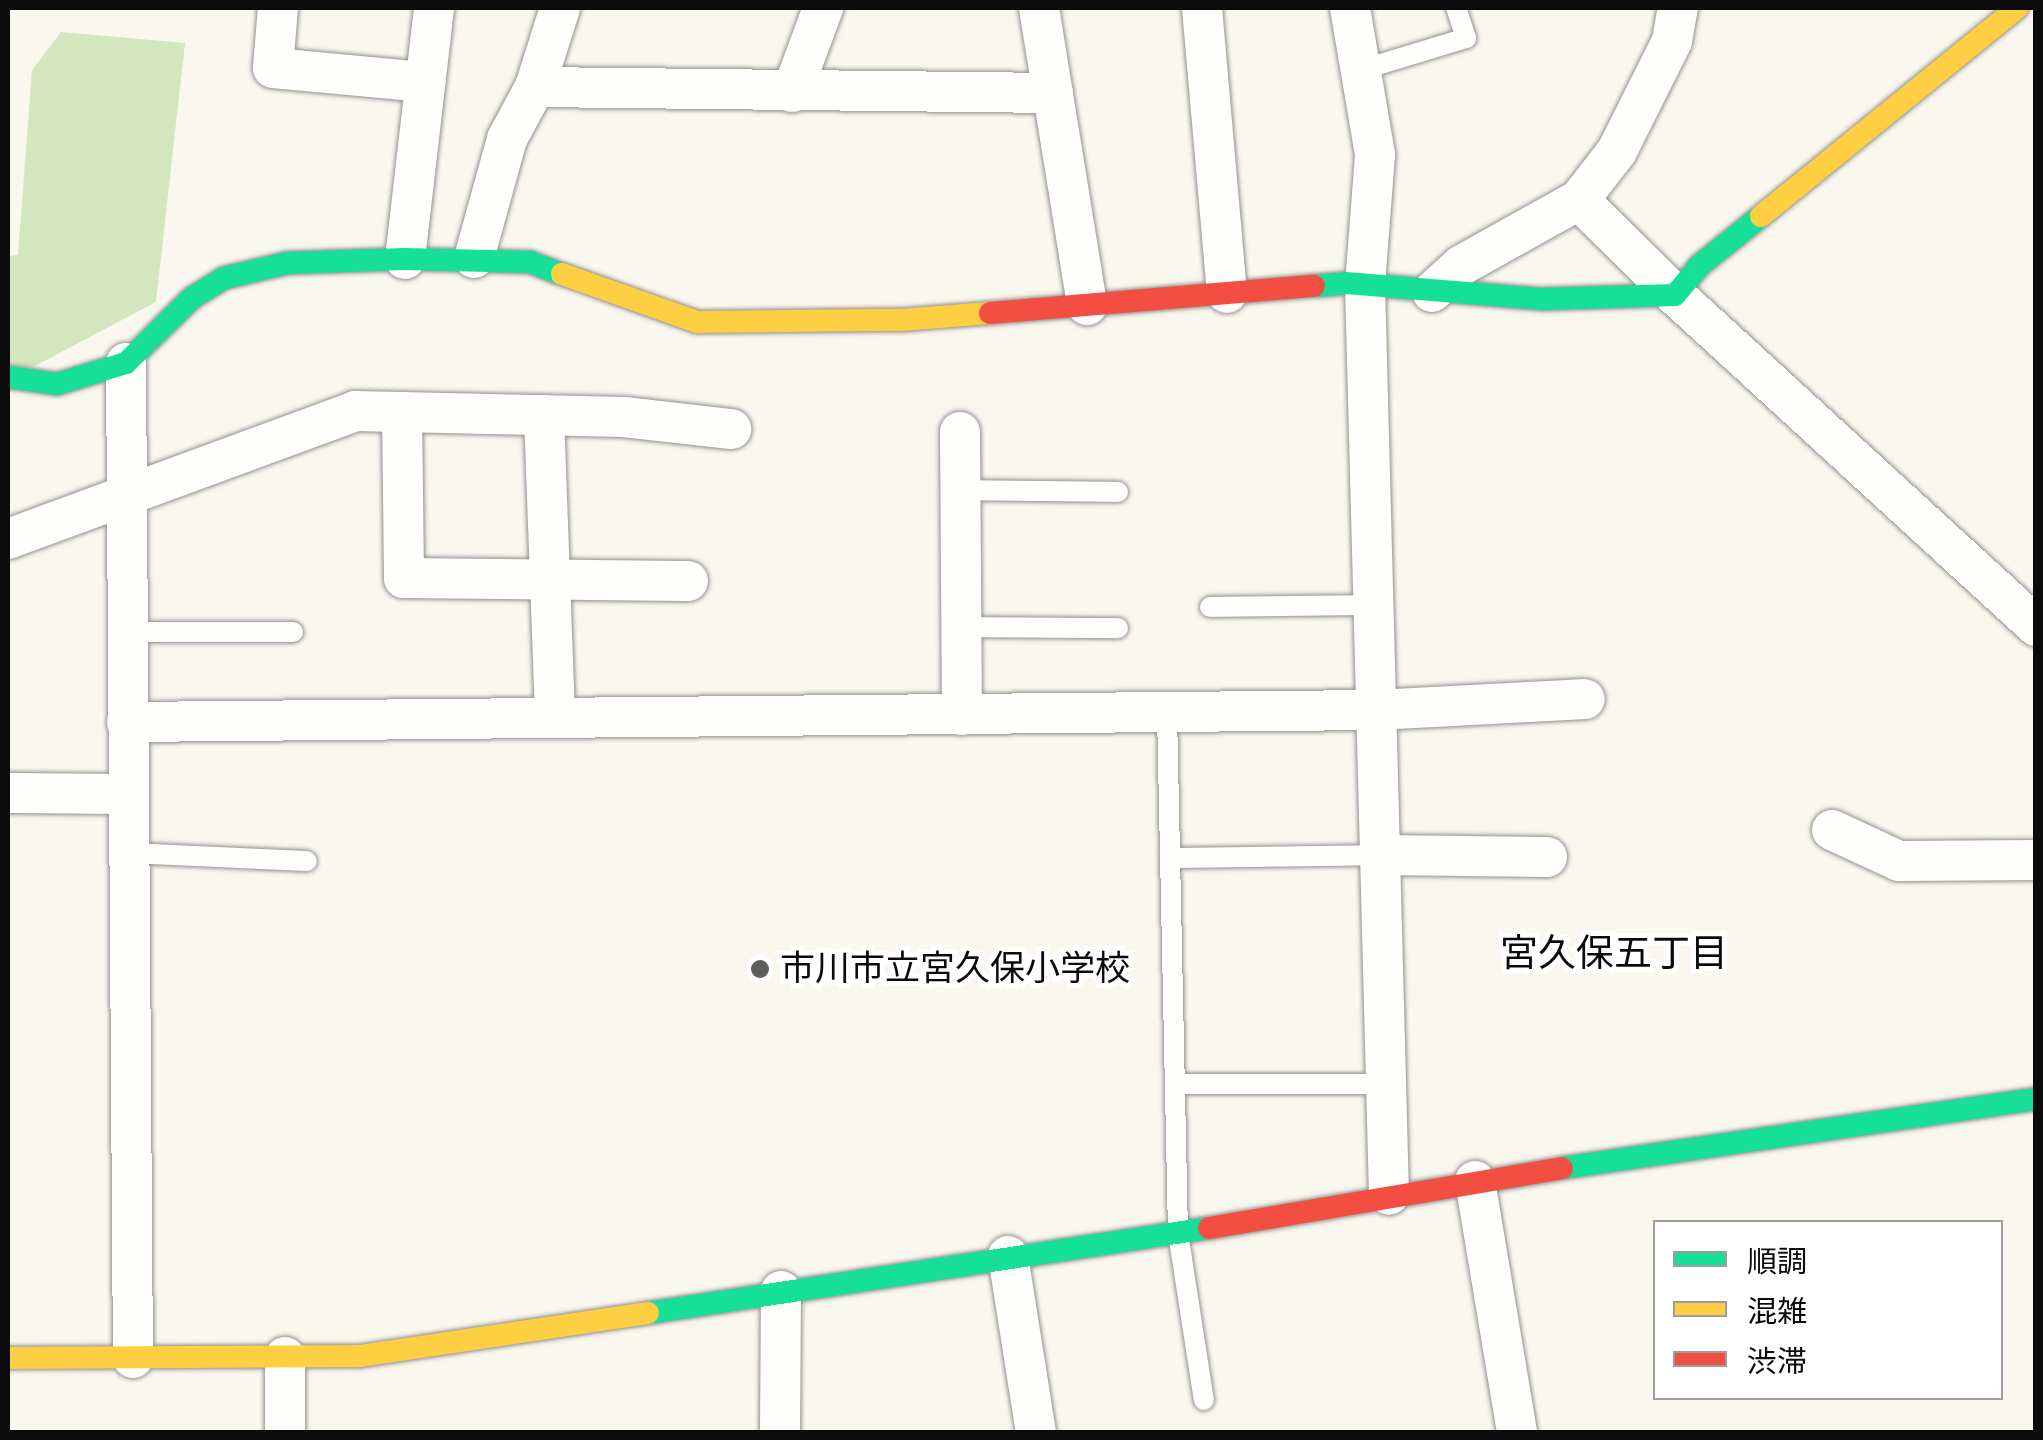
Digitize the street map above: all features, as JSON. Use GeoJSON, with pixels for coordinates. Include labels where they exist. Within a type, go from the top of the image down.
{"type":"FeatureCollection","features":[{"type":"Feature","properties":{"kind":"street"},"geometry":{"type":"LineString","coordinates":[[278,8],[273,68],[425,82]]}},
{"type":"Feature","properties":{"kind":"street"},"geometry":{"type":"LineString","coordinates":[[406,258],[434,8]]}},
{"type":"Feature","properties":{"kind":"street"},"geometry":{"type":"LineString","coordinates":[[474,258],[508,138],[535,88],[560,8]]}},
{"type":"Feature","properties":{"kind":"street"},"geometry":{"type":"LineString","coordinates":[[792,92],[823,8]]}},
{"type":"Feature","properties":{"kind":"street"},"geometry":{"type":"LineString","coordinates":[[1039,8],[1087,305]]}},
{"type":"Feature","properties":{"kind":"street"},"geometry":{"type":"LineString","coordinates":[[1202,8],[1227,293]]}},
{"type":"Feature","properties":{"kind":"street"},"geometry":{"type":"LineString","coordinates":[[1350,8],[1376,155],[1365,285],[1390,1195]]}},
{"type":"Feature","properties":{"kind":"street"},"geometry":{"type":"LineString","coordinates":[[1432,292],[1462,265],[1579,200],[1617,151],[1675,24],[1650,8]]}},
{"type":"Feature","properties":{"kind":"street"},"geometry":{"type":"LineString","coordinates":[[8,378],[57,384],[126,363],[192,298],[224,278],[287,263],[406,258],[530,262],[698,322],[901,320],[1365,285],[1542,299],[1675,295],[1699,266],[2016,8]]}},
{"type":"Feature","properties":{"kind":"street"},"geometry":{"type":"LineString","coordinates":[[535,88],[1052,93]]}},
{"type":"Feature","properties":{"kind":"street"},"geometry":{"type":"LineString","coordinates":[[1579,200],[1675,295],[2036,626]]}},
{"type":"Feature","properties":{"kind":"street"},"geometry":{"type":"LineString","coordinates":[[126,363],[133,1358]]}},
{"type":"Feature","properties":{"kind":"street"},"geometry":{"type":"LineString","coordinates":[[8,539],[356,411],[624,417],[730,430]]}},
{"type":"Feature","properties":{"kind":"street"},"geometry":{"type":"LineString","coordinates":[[402,412],[404,578],[688,581]]}},
{"type":"Feature","properties":{"kind":"street"},"geometry":{"type":"LineString","coordinates":[[544,416],[555,718]]}},
{"type":"Feature","properties":{"kind":"street"},"geometry":{"type":"LineString","coordinates":[[960,432],[962,715]]}},
{"type":"Feature","properties":{"kind":"street"},"geometry":{"type":"LineString","coordinates":[[127,722],[1377,710],[1585,700]]}},
{"type":"Feature","properties":{"kind":"street"},"geometry":{"type":"LineString","coordinates":[[8,793],[128,794]]}},
{"type":"Feature","properties":{"kind":"street"},"geometry":{"type":"LineString","coordinates":[[1832,830],[1899,861],[2036,860]]}},
{"type":"Feature","properties":{"kind":"street"},"geometry":{"type":"LineString","coordinates":[[1381,855],[1547,857]]}},
{"type":"Feature","properties":{"kind":"street"},"geometry":{"type":"LineString","coordinates":[[8,1358],[360,1356],[1008,1256],[1178,1234],[1476,1181],[2036,1099]]}},
{"type":"Feature","properties":{"kind":"street"},"geometry":{"type":"LineString","coordinates":[[1476,1181],[1517,1432]]}},
{"type":"Feature","properties":{"kind":"street"},"geometry":{"type":"LineString","coordinates":[[1008,1256],[1036,1432]]}},
{"type":"Feature","properties":{"kind":"street"},"geometry":{"type":"LineString","coordinates":[[780,1432],[781,1292]]}},
{"type":"Feature","properties":{"kind":"street"},"geometry":{"type":"LineString","coordinates":[[285,1356],[286,1432]]}},
{"type":"Feature","properties":{"kind":"lane"},"geometry":{"type":"LineString","coordinates":[[1361,70],[1466,38],[1456,8]]}},
{"type":"Feature","properties":{"kind":"lane"},"geometry":{"type":"LineString","coordinates":[[961,490],[1118,492]]}},
{"type":"Feature","properties":{"kind":"lane"},"geometry":{"type":"LineString","coordinates":[[1210,607],[1374,605]]}},
{"type":"Feature","properties":{"kind":"lane"},"geometry":{"type":"LineString","coordinates":[[962,627],[1118,628]]}},
{"type":"Feature","properties":{"kind":"lane"},"geometry":{"type":"LineString","coordinates":[[126,632],[293,632]]}},
{"type":"Feature","properties":{"kind":"lane"},"geometry":{"type":"LineString","coordinates":[[1166,712],[1178,1234],[1204,1400]]}},
{"type":"Feature","properties":{"kind":"lane"},"geometry":{"type":"LineString","coordinates":[[128,853],[308,861]]}},
{"type":"Feature","properties":{"kind":"lane"},"geometry":{"type":"LineString","coordinates":[[1170,858],[1381,855]]}},
{"type":"Feature","properties":{"kind":"lane"},"geometry":{"type":"LineString","coordinates":[[1174,1084],[1386,1084]]}},
{"type":"Feature","properties":{"kind":"green space"},"geometry":{"type":"Polygon","coordinates":[[[61,32],[185,43],[156,302],[33,367],[8,366],[8,256],[18,255],[32,70],[61,32]]]}},
{"type":"Feature","properties":{"kind":"traffic: fast"},"geometry":{"type":"LineString","coordinates":[[1314,286],[1346,283],[1542,299],[1675,295],[1699,266],[1761,216]]}},
{"type":"Feature","properties":{"kind":"traffic: fast"},"geometry":{"type":"LineString","coordinates":[[8,377],[57,384],[126,363],[192,298],[224,278],[287,263],[405,259],[530,262],[562,274]]}},
{"type":"Feature","properties":{"kind":"traffic: fast"},"geometry":{"type":"LineString","coordinates":[[1562,1168],[2036,1099]]}},
{"type":"Feature","properties":{"kind":"traffic: fast"},"geometry":{"type":"LineString","coordinates":[[648,1313],[1209,1228]]}},
{"type":"Feature","properties":{"kind":"traffic: slow"},"geometry":{"type":"LineString","coordinates":[[1761,216],[2017,8]]}},
{"type":"Feature","properties":{"kind":"traffic: slow"},"geometry":{"type":"LineString","coordinates":[[562,274],[697,322],[901,320],[990,313]]}},
{"type":"Feature","properties":{"kind":"traffic: slow"},"geometry":{"type":"LineString","coordinates":[[8,1358],[360,1356],[648,1313]]}},
{"type":"Feature","properties":{"kind":"traffic: jam"},"geometry":{"type":"LineString","coordinates":[[990,313],[1314,286]]}},
{"type":"Feature","properties":{"kind":"traffic: jam"},"geometry":{"type":"LineString","coordinates":[[1209,1228],[1562,1168]]}},
{"type":"Feature","properties":{"kind":"place","name":"市川市立宮久保小学校"},"geometry":{"type":"Point","coordinates":[760,969]}},
{"type":"Feature","properties":{"kind":"district","name":"宮久保五丁目"},"geometry":{"type":"Point","coordinates":[1614,954]}}]}
